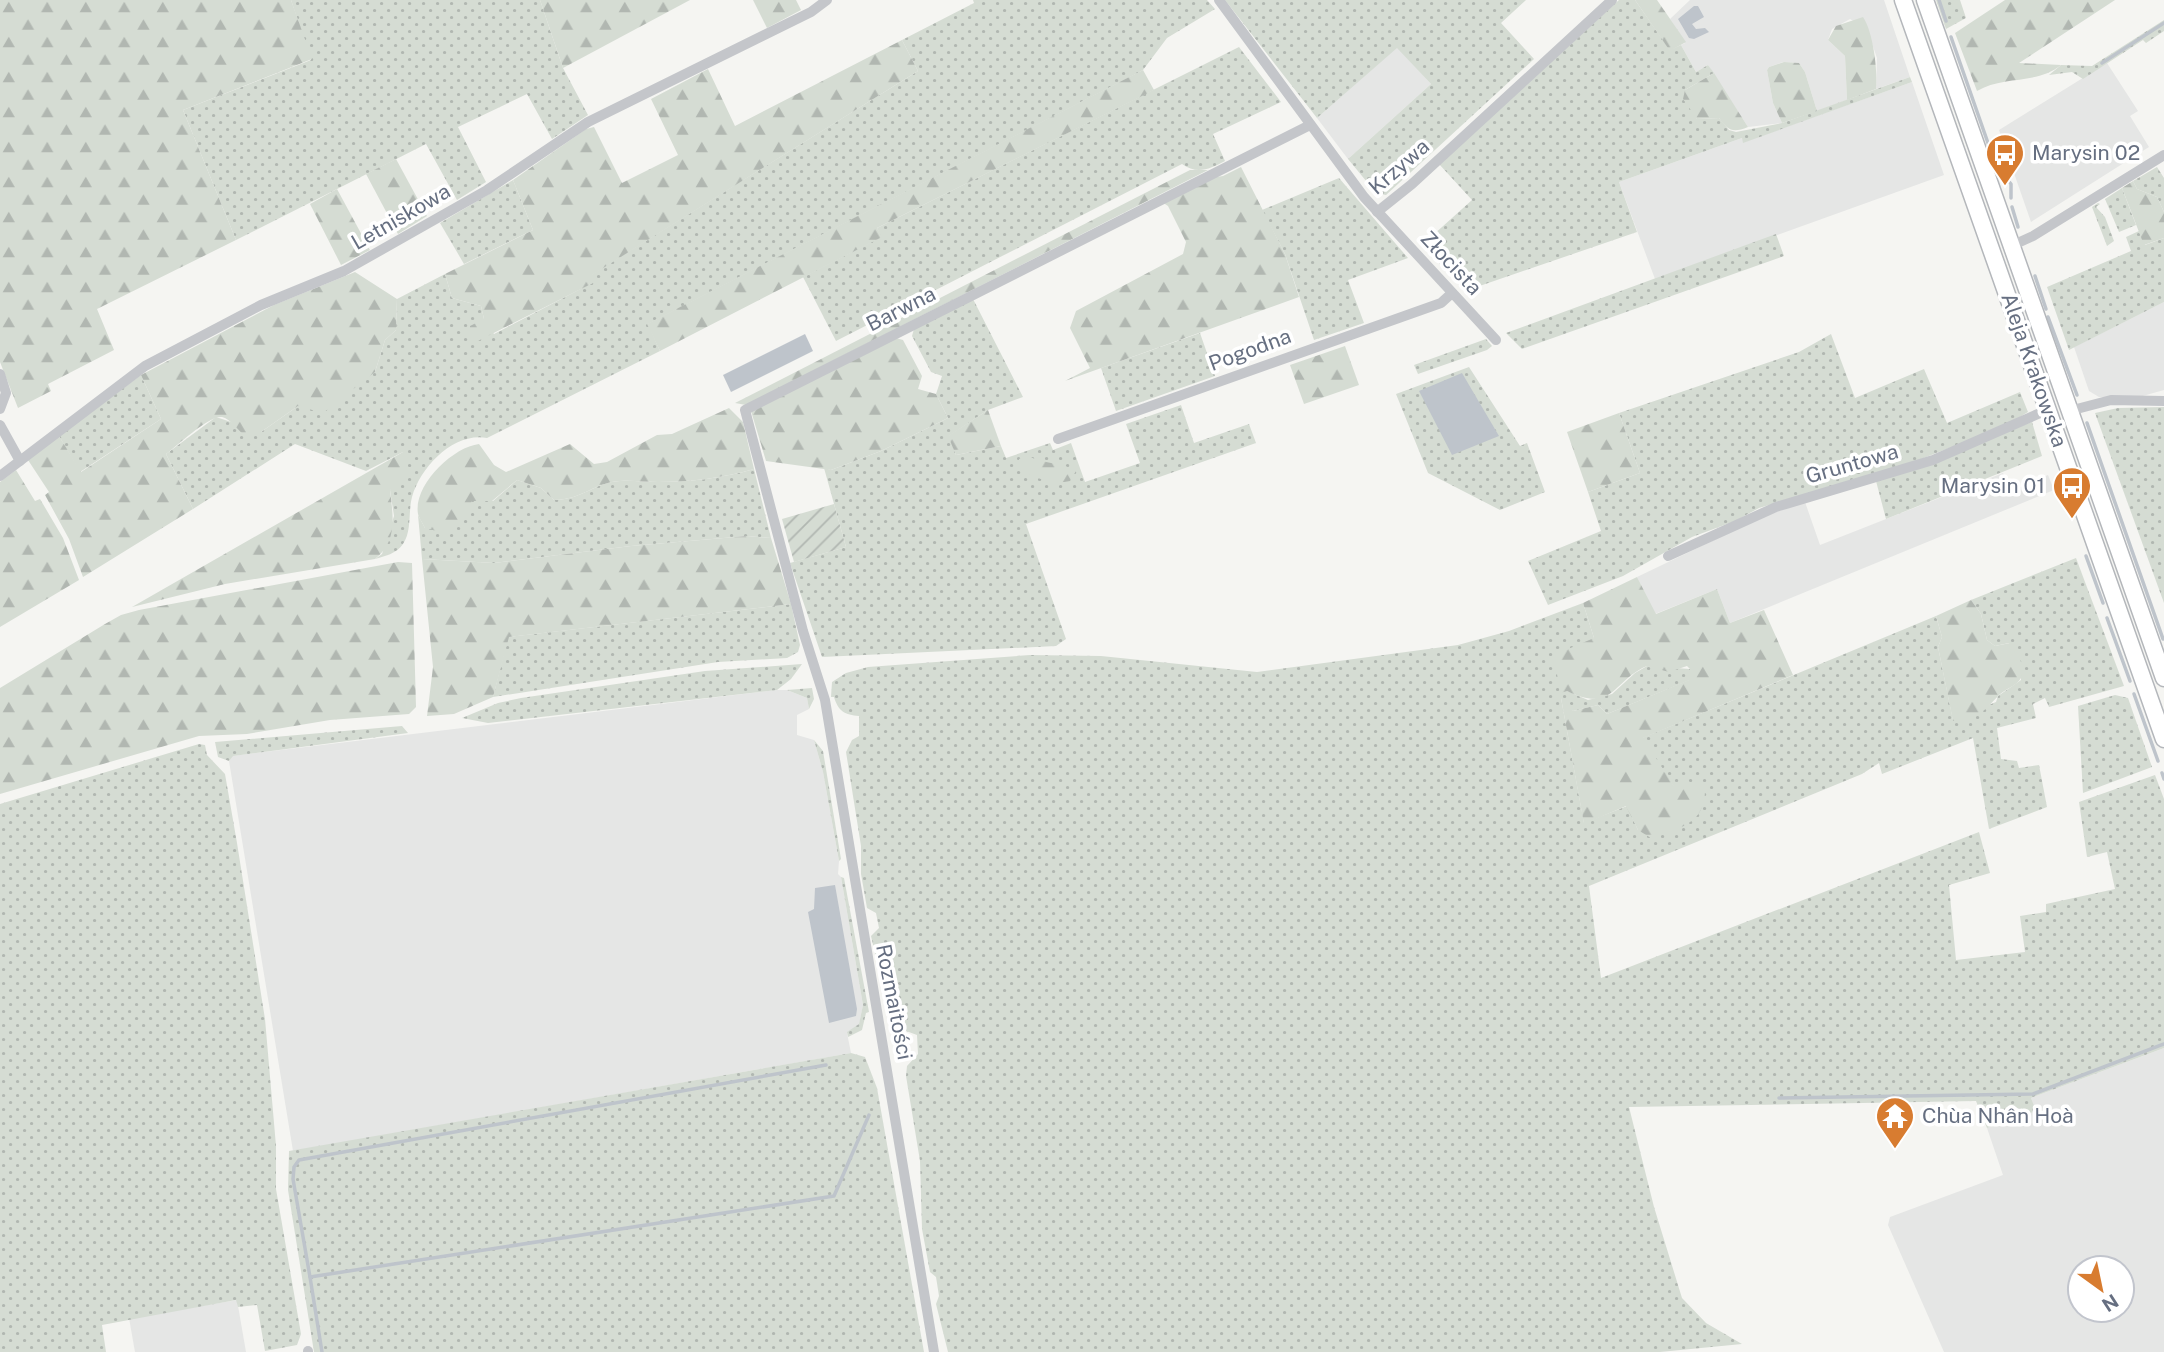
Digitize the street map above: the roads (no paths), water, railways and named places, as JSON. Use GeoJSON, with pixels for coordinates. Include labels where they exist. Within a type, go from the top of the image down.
{"type":"FeatureCollection","features":[{"type":"Feature","properties":{"kind":"main road","name":"Aleja Krakowska"},"geometry":{"type":"LineString","coordinates":[[1903,0],[2164,739]]}},
{"type":"Feature","properties":{"kind":"main road","name":"Aleja Krakowska"},"geometry":{"type":"LineString","coordinates":[[1925,0],[2164,678]]}},
{"type":"Feature","properties":{"kind":"street","name":"Letniskowa"},"geometry":{"type":"LineString","coordinates":[[0,476],[145,366],[261,305],[344,271],[487,190],[588,122],[811,12],[827,0]]}},
{"type":"Feature","properties":{"kind":"street","name":"Krzywa"},"geometry":{"type":"LineString","coordinates":[[1219,0],[1377,212],[1412,184],[1612,0]]}},
{"type":"Feature","properties":{"kind":"street","name":"Barwna"},"geometry":{"type":"LineString","coordinates":[[815,664],[803,631],[745,410],[1310,125]]}},
{"type":"Feature","properties":{"kind":"street"},"geometry":{"type":"LineString","coordinates":[[2011,246],[2033,236],[2164,155]]}},
{"type":"Feature","properties":{"kind":"street","name":"Złocista"},"geometry":{"type":"LineString","coordinates":[[1377,212],[1496,340]]}},
{"type":"Feature","properties":{"kind":"street","name":"Pogodna"},"geometry":{"type":"LineString","coordinates":[[1058,439],[1441,303],[1452,293]]}},
{"type":"Feature","properties":{"kind":"street"},"geometry":{"type":"LineString","coordinates":[[0,374],[6,393],[0,409]]}},
{"type":"Feature","properties":{"kind":"street"},"geometry":{"type":"LineString","coordinates":[[2069,411],[2089,404],[2111,401],[2164,401]]}},
{"type":"Feature","properties":{"kind":"street","name":"Gruntowa"},"geometry":{"type":"LineString","coordinates":[[1668,556],[1767,511],[1933,460],[2047,410]]}},
{"type":"Feature","properties":{"kind":"street"},"geometry":{"type":"LineString","coordinates":[[0,425],[20,461]]}},
{"type":"Feature","properties":{"kind":"street","name":"Rozmaitości"},"geometry":{"type":"LineString","coordinates":[[815,664],[824,700],[860,923],[907,1181],[933,1350]]}},
{"type":"Feature","properties":{"kind":"waterway"},"geometry":{"type":"LineString","coordinates":[[1939,0],[1946,21]]}},
{"type":"Feature","properties":{"kind":"waterway"},"geometry":{"type":"LineString","coordinates":[[2102,63],[2164,23]]}},
{"type":"Feature","properties":{"kind":"waterway"},"geometry":{"type":"LineString","coordinates":[[1951,37],[1996,166],[2011,184],[2011,198]]}},
{"type":"Feature","properties":{"kind":"waterway"},"geometry":{"type":"LineString","coordinates":[[2012,207],[2018,227]]}},
{"type":"Feature","properties":{"kind":"waterway"},"geometry":{"type":"LineString","coordinates":[[2035,276],[2046,309]]}},
{"type":"Feature","properties":{"kind":"waterway"},"geometry":{"type":"LineString","coordinates":[[2048,317],[2077,395]]}},
{"type":"Feature","properties":{"kind":"waterway"},"geometry":{"type":"LineString","coordinates":[[2087,423],[2163,639]]}},
{"type":"Feature","properties":{"kind":"waterway"},"geometry":{"type":"LineString","coordinates":[[2086,556],[2103,603]]}},
{"type":"Feature","properties":{"kind":"waterway"},"geometry":{"type":"LineString","coordinates":[[2107,618],[2130,681]]}},
{"type":"Feature","properties":{"kind":"waterway"},"geometry":{"type":"LineString","coordinates":[[2134,694],[2158,761]]}},
{"type":"Feature","properties":{"kind":"waterway"},"geometry":{"type":"LineString","coordinates":[[2162,773],[2164,779]]}},
{"type":"Feature","properties":{"kind":"waterway"},"geometry":{"type":"LineString","coordinates":[[1779,1098],[2033,1094],[2164,1044]]}},
{"type":"Feature","properties":{"kind":"waterway"},"geometry":{"type":"LineString","coordinates":[[310,1277],[293,1179],[294,1167],[299,1160],[826,1065]]}},
{"type":"Feature","properties":{"kind":"waterway"},"geometry":{"type":"LineString","coordinates":[[322,1352],[310,1277],[834,1196],[869,1115]]}},
{"type":"Feature","properties":{"kind":"place","name":"Marysin 02"},"geometry":{"type":"Point","coordinates":[2005,187]}},
{"type":"Feature","properties":{"kind":"place","name":"Marysin 01"},"geometry":{"type":"Point","coordinates":[2072,520]}},
{"type":"Feature","properties":{"kind":"place","name":"Chùa Nhân Hoà"},"geometry":{"type":"Point","coordinates":[1895,1150]}}]}
